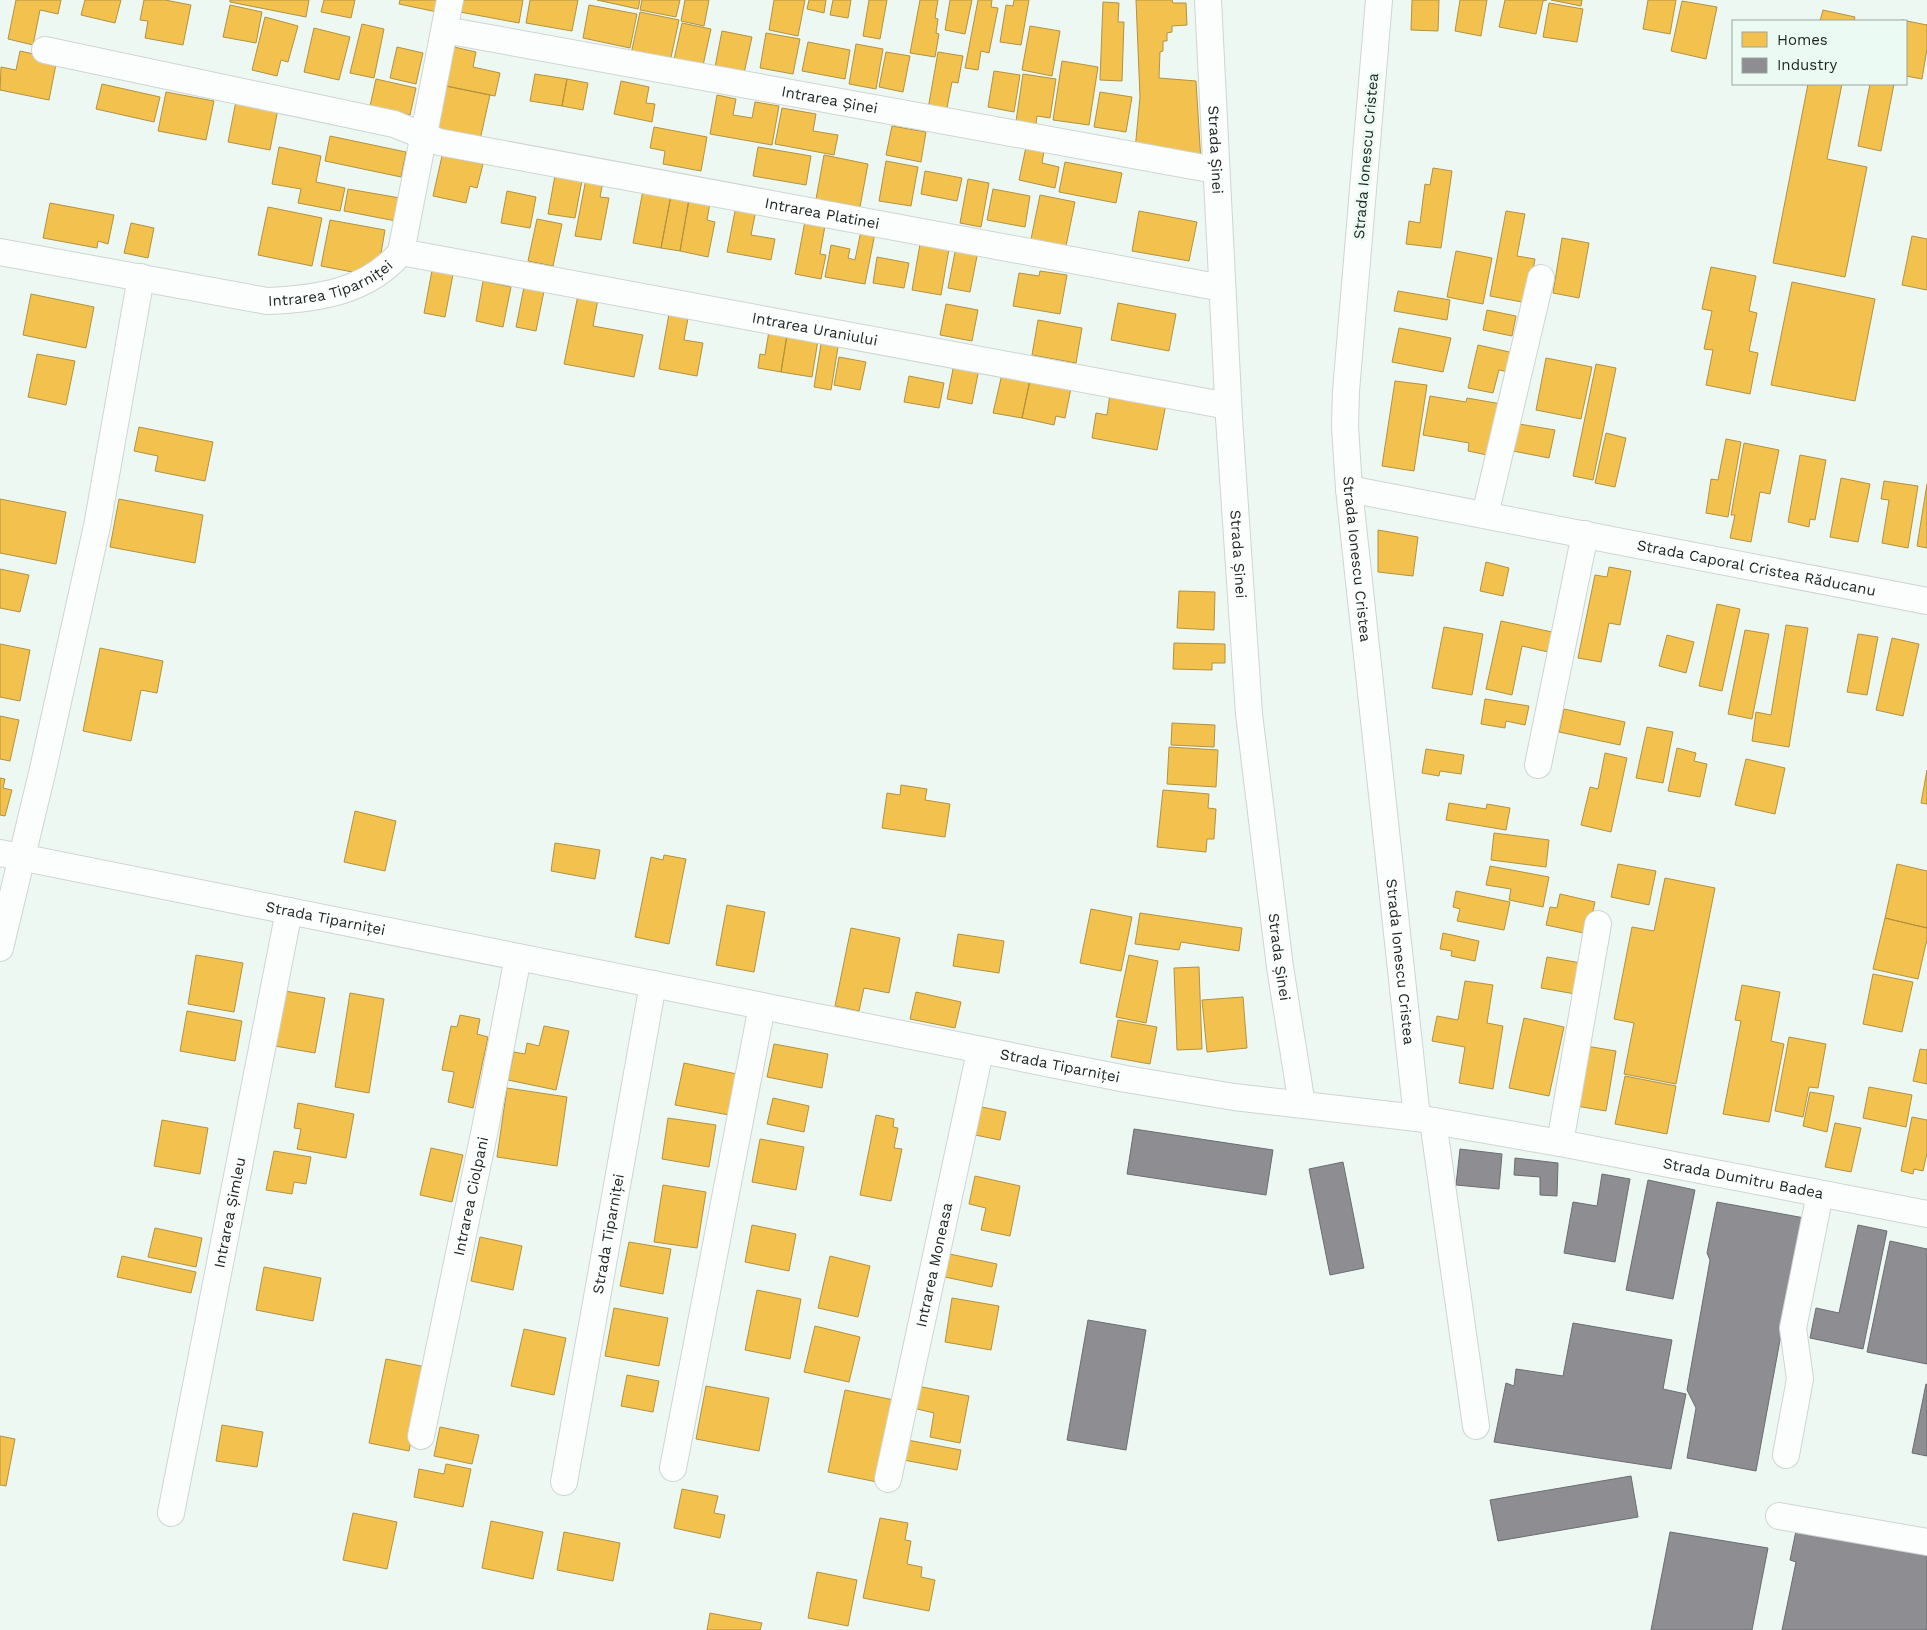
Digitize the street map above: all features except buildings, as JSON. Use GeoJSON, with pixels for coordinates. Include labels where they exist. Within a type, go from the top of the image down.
{"type":"FeatureCollection","features":[{"type":"Feature","properties":{"kind":"street","name":"Intrarea Tiparniței"},"geometry":{"type":"LineString","coordinates":[[0,252],[267,301],[307,299],[343,290],[371,279],[390,266],[402,252],[450,0]]}},
{"type":"Feature","properties":{"kind":"street","name":"Strada Șinei"},"geometry":{"type":"LineString","coordinates":[[1208,0],[1228,406],[1248,714],[1280,967],[1302,1105]]}},
{"type":"Feature","properties":{"kind":"street","name":"Strada Ionescu Cristea"},"geometry":{"type":"LineString","coordinates":[[1379,0],[1346,391],[1345,426],[1349,489],[1425,1119],[1476,1426]]}},
{"type":"Feature","properties":{"kind":"street","name":"Intrarea Șinei"},"geometry":{"type":"LineString","coordinates":[[445,30],[1215,170]]}},
{"type":"Feature","properties":{"kind":"street","name":"Intrarea Platinei"},"geometry":{"type":"LineString","coordinates":[[45,50],[394,124],[439,142],[1222,288]]}},
{"type":"Feature","properties":{"kind":"street","name":"Intrarea Uraniului"},"geometry":{"type":"LineString","coordinates":[[402,252],[1228,406]]}},
{"type":"Feature","properties":{"kind":"street"},"geometry":{"type":"LineString","coordinates":[[0,948],[11,856],[97,526],[140,277]]}},
{"type":"Feature","properties":{"kind":"street"},"geometry":{"type":"LineString","coordinates":[[1485,515],[1541,278]]}},
{"type":"Feature","properties":{"kind":"street","name":"Strada Caporal Cristea Răducanu"},"geometry":{"type":"LineString","coordinates":[[1349,489],[1927,601]]}},
{"type":"Feature","properties":{"kind":"street"},"geometry":{"type":"LineString","coordinates":[[1538,765],[1585,534]]}},
{"type":"Feature","properties":{"kind":"street","name":"Strada Tiparniței"},"geometry":{"type":"LineString","coordinates":[[11,856],[1126,1080],[1234,1097],[1360,1112]]}},
{"type":"Feature","properties":{"kind":"street","name":"Intrarea Șimleu"},"geometry":{"type":"LineString","coordinates":[[171,1514],[289,911]]}},
{"type":"Feature","properties":{"kind":"street"},"geometry":{"type":"LineString","coordinates":[[1560,1142],[1598,924]]}},
{"type":"Feature","properties":{"kind":"street","name":"Intrarea Ciolpani"},"geometry":{"type":"LineString","coordinates":[[421,1436],[486,1124],[518,957]]}},
{"type":"Feature","properties":{"kind":"street","name":"Strada Tiparniței"},"geometry":{"type":"LineString","coordinates":[[564,1482],[653,984]]}},
{"type":"Feature","properties":{"kind":"street"},"geometry":{"type":"LineString","coordinates":[[673,1468],[762,1006]]}},
{"type":"Feature","properties":{"kind":"street","name":"Intrarea Moneasa"},"geometry":{"type":"LineString","coordinates":[[888,1479],[980,1052]]}},
{"type":"Feature","properties":{"kind":"street","name":"Strada Dumitru Badea"},"geometry":{"type":"LineString","coordinates":[[1360,1112],[1425,1119],[1560,1142],[1927,1214]]}},
{"type":"Feature","properties":{"kind":"street"},"geometry":{"type":"LineString","coordinates":[[1786,1455],[1800,1379],[1792,1328],[1820,1194]]}},
{"type":"Feature","properties":{"kind":"street"},"geometry":{"type":"LineString","coordinates":[[1779,1516],[1927,1542]]}}]}
